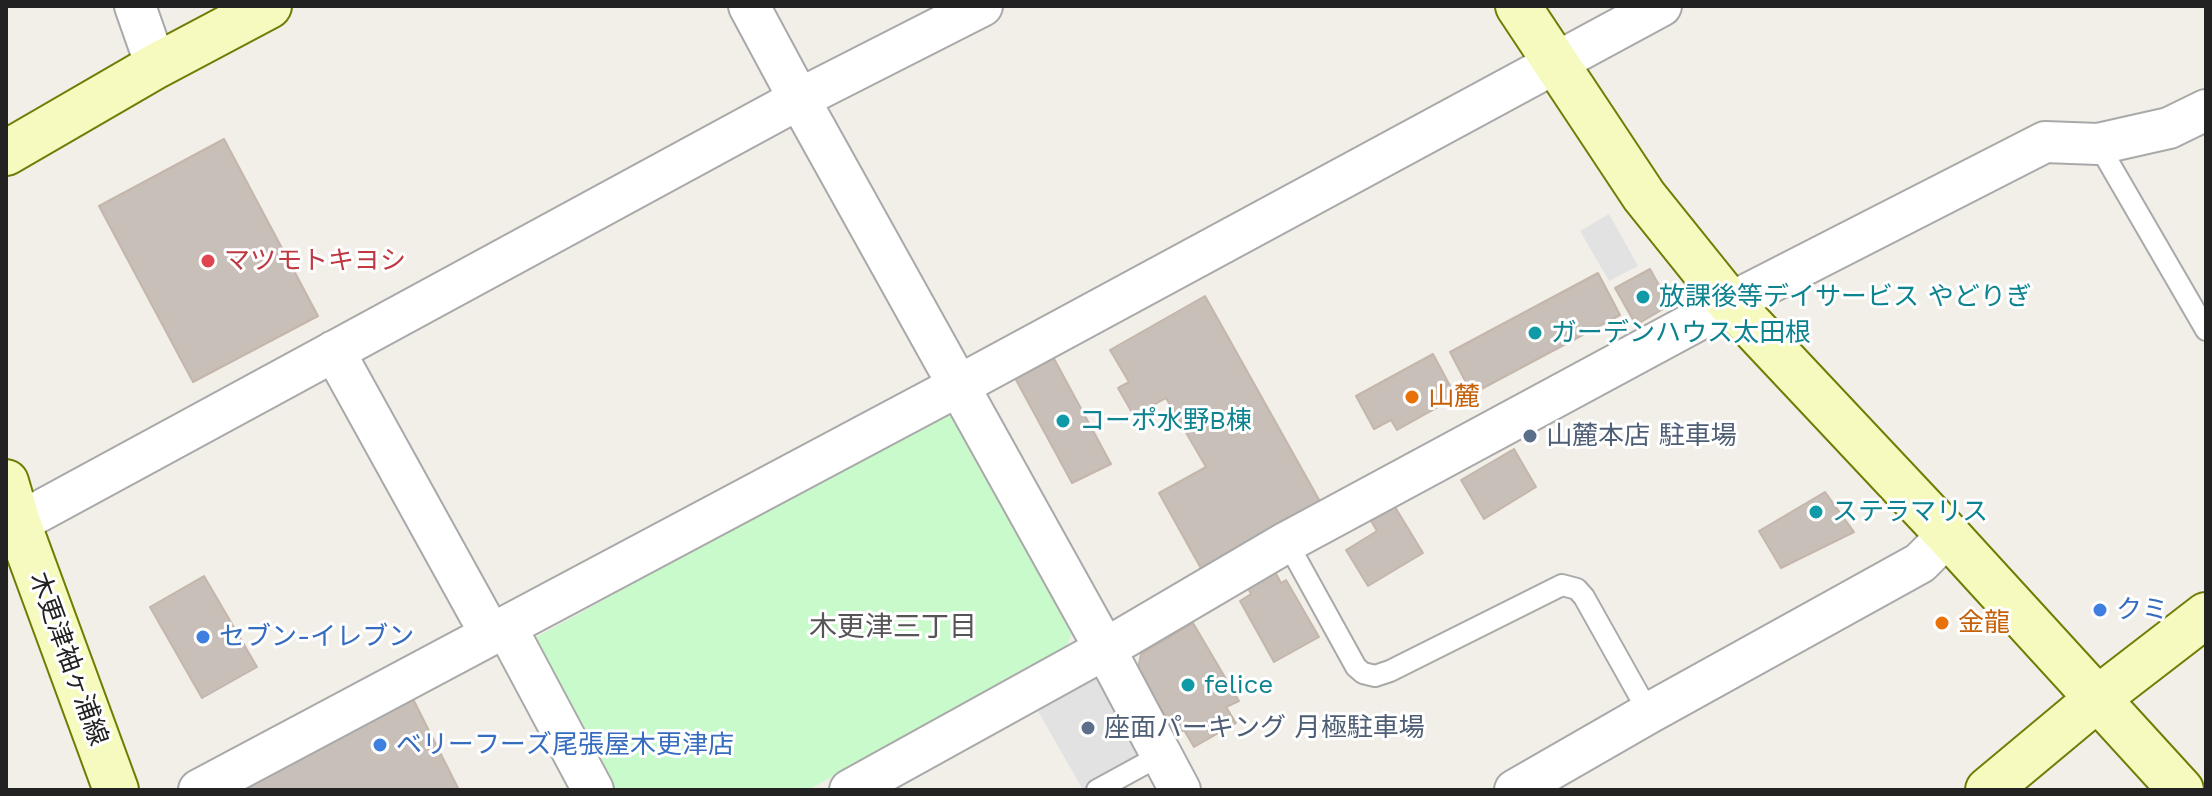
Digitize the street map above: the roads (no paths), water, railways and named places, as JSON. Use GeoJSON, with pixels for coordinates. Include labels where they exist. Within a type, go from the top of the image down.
{"type":"FeatureCollection","features":[{"type":"Feature","properties":{"kind":"street"},"geometry":{"type":"LineString","coordinates":[[135,6],[156,66]]}},
{"type":"Feature","properties":{"kind":"street"},"geometry":{"type":"LineString","coordinates":[[6,153],[156,66],[269,6]]}},
{"type":"Feature","properties":{"kind":"street"},"geometry":{"type":"LineString","coordinates":[[749,6],[1180,790]]}},
{"type":"Feature","properties":{"kind":"street"},"geometry":{"type":"LineString","coordinates":[[12,502],[334,351],[799,99],[982,6]]}},
{"type":"Feature","properties":{"kind":"street"},"geometry":{"type":"LineString","coordinates":[[1518,6],[1644,196],[1730,303],[2181,790]]}},
{"type":"Feature","properties":{"kind":"street"},"geometry":{"type":"LineString","coordinates":[[199,790],[958,386],[1661,6]]}},
{"type":"Feature","properties":{"kind":"street"},"geometry":{"type":"LineString","coordinates":[[850,790],[901,773],[1287,542],[1730,303],[2045,142],[2098,144],[2169,128],[2206,110]]}},
{"type":"Feature","properties":{"kind":"street"},"geometry":{"type":"LineString","coordinates":[[334,351],[593,790]]}},
{"type":"Feature","properties":{"kind":"street","name":"木更津袖ヶ浦線"},"geometry":{"type":"LineString","coordinates":[[12,502],[116,790]]}},
{"type":"Feature","properties":{"kind":"street"},"geometry":{"type":"LineString","coordinates":[[1515,790],[1920,563],[1948,535]]}},
{"type":"Feature","properties":{"kind":"street"},"geometry":{"type":"LineString","coordinates":[[1988,790],[2097,699],[2206,615]]}},
{"type":"Feature","properties":{"kind":"lane"},"geometry":{"type":"LineString","coordinates":[[2098,144],[2206,330]]}},
{"type":"Feature","properties":{"kind":"lane"},"geometry":{"type":"LineString","coordinates":[[1287,542],[1356,667],[1363,673],[1375,676],[1390,671],[1562,585],[1577,589],[1584,597],[1649,713]]}},
{"type":"Feature","properties":{"kind":"lane"},"geometry":{"type":"LineString","coordinates":[[1097,790],[1161,755]]}},
{"type":"Feature","properties":{"kind":"place","name":"マツモトキヨシ"},"geometry":{"type":"Point","coordinates":[208,261]}},
{"type":"Feature","properties":{"kind":"place","name":"放課後等デイサービス やどりぎ"},"geometry":{"type":"Point","coordinates":[1643,297]}},
{"type":"Feature","properties":{"kind":"place","name":"ガーデンハウス太田根"},"geometry":{"type":"Point","coordinates":[1535,333]}},
{"type":"Feature","properties":{"kind":"place","name":"山麓"},"geometry":{"type":"Point","coordinates":[1412,397]}},
{"type":"Feature","properties":{"kind":"place","name":"コーポ水野B棟"},"geometry":{"type":"Point","coordinates":[1063,421]}},
{"type":"Feature","properties":{"kind":"place","name":"山麓本店 駐車場"},"geometry":{"type":"Point","coordinates":[1530,436]}},
{"type":"Feature","properties":{"kind":"place","name":"ステラマリス"},"geometry":{"type":"Point","coordinates":[1816,512]}},
{"type":"Feature","properties":{"kind":"place","name":"クミ"},"geometry":{"type":"Point","coordinates":[2100,610]}},
{"type":"Feature","properties":{"kind":"place","name":"金龍"},"geometry":{"type":"Point","coordinates":[1942,623]}},
{"type":"Feature","properties":{"kind":"place","name":"セブン-イレブン"},"geometry":{"type":"Point","coordinates":[203,637]}},
{"type":"Feature","properties":{"kind":"place","name":"felice"},"geometry":{"type":"Point","coordinates":[1188,685]}},
{"type":"Feature","properties":{"kind":"place","name":"座面パーキング 月極駐車場"},"geometry":{"type":"Point","coordinates":[1088,728]}},
{"type":"Feature","properties":{"kind":"place","name":"ベリーフーズ尾張屋木更津店"},"geometry":{"type":"Point","coordinates":[380,745]}},
{"type":"Feature","properties":{"kind":"district","name":"木更津三丁目"},"geometry":{"type":"Point","coordinates":[893,628]}}]}
